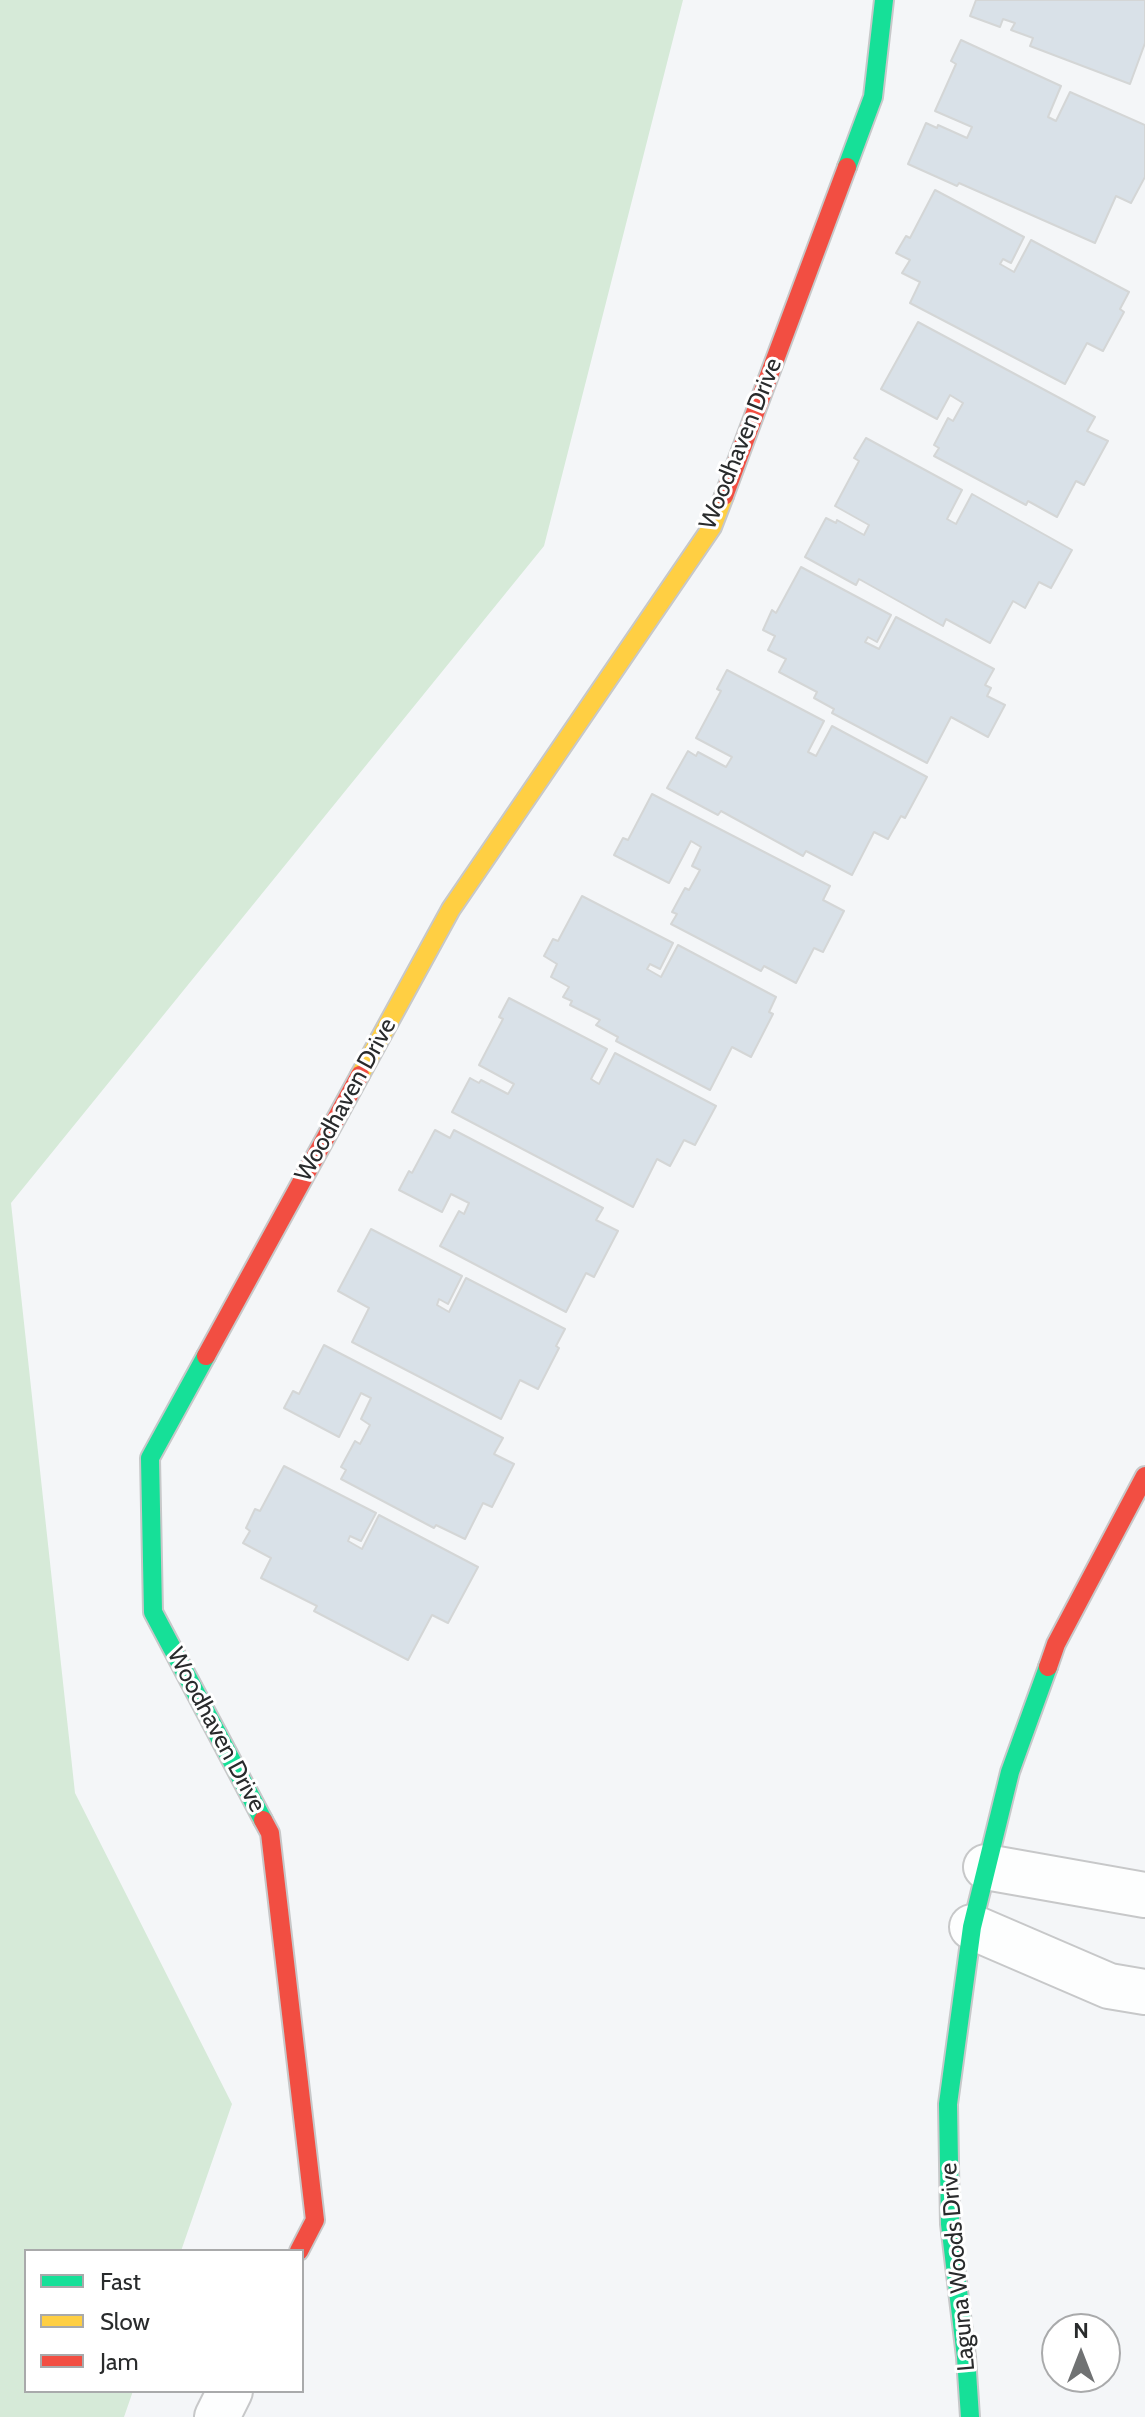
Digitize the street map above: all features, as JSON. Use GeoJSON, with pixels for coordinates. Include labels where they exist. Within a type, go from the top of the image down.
{"type":"FeatureCollection","features":[{"type":"Feature","properties":{"kind":"street","name":"Woodhaven Drive"},"geometry":{"type":"LineString","coordinates":[[300,2249],[315,2220],[270,1833],[153,1612],[150,1458],[451,909],[712,527],[873,97],[884,0]]}},
{"type":"Feature","properties":{"kind":"street","name":"Laguna Woods Drive"},"geometry":{"type":"LineString","coordinates":[[970,2417],[950,2224],[948,2104],[972,1927],[1010,1772],[1056,1644],[1145,1476]]}},
{"type":"Feature","properties":{"kind":"street"},"geometry":{"type":"LineString","coordinates":[[986,1867],[1145,1895]]}},
{"type":"Feature","properties":{"kind":"street"},"geometry":{"type":"LineString","coordinates":[[972,1927],[1109,1986],[1145,1992]]}},
{"type":"Feature","properties":{"kind":"street"},"geometry":{"type":"LineString","coordinates":[[217,2417],[229,2393]]}},
{"type":"Feature","properties":{"kind":"green space"},"geometry":{"type":"Polygon","coordinates":[[[0,0],[683,0],[544,546],[11,1203],[75,1793],[232,2104],[182,2249],[24,2249],[24,2393],[132,2393],[124,2417],[0,2417],[0,0]]]}},
{"type":"Feature","properties":{"kind":"building"},"geometry":{"type":"Polygon","coordinates":[[[976,0],[1145,0],[1145,43],[1130,84],[1030,46],[1033,38],[1011,30],[1015,23],[1003,19],[1000,27],[970,16],[976,0]]]}},
{"type":"Feature","properties":{"kind":"building"},"geometry":{"type":"Polygon","coordinates":[[[961,40],[1061,86],[1048,117],[1056,121],[1070,92],[1145,125],[1145,177],[1131,203],[1116,196],[1095,243],[908,164],[926,123],[967,138],[972,127],[935,111],[956,64],[951,61],[961,40]]]}},
{"type":"Feature","properties":{"kind":"building"},"geometry":{"type":"Polygon","coordinates":[[[935,190],[1024,237],[1011,263],[1003,259],[1000,264],[1014,272],[1031,240],[1129,292],[1120,309],[1124,312],[1103,351],[1087,343],[1065,384],[910,303],[920,282],[902,273],[910,260],[896,253],[906,236],[910,238],[935,190]]]}},
{"type":"Feature","properties":{"kind":"building"},"geometry":{"type":"Polygon","coordinates":[[[918,322],[1095,417],[1087,431],[1108,441],[1084,485],[1076,481],[1057,517],[1028,501],[1026,505],[934,456],[939,448],[934,445],[948,418],[953,421],[963,403],[950,395],[937,419],[881,389],[918,322]]]}},
{"type":"Feature","properties":{"kind":"building"},"geometry":{"type":"Polygon","coordinates":[[[866,438],[962,490],[947,519],[956,524],[972,494],[1072,550],[1051,588],[1039,582],[1025,608],[1013,601],[990,643],[946,619],[943,626],[859,579],[856,585],[805,557],[826,518],[836,523],[837,520],[864,535],[869,525],[835,506],[859,461],[854,458],[866,438]]]}},
{"type":"Feature","properties":{"kind":"building"},"geometry":{"type":"Polygon","coordinates":[[[801,567],[891,615],[877,642],[868,637],[865,642],[879,649],[896,617],[994,669],[985,685],[991,688],[987,696],[1005,705],[988,737],[951,717],[927,763],[832,713],[834,709],[814,698],[817,692],[779,672],[786,659],[768,650],[775,636],[763,630],[772,610],[776,613],[801,567]]]}},
{"type":"Feature","properties":{"kind":"building"},"geometry":{"type":"Polygon","coordinates":[[[727,670],[824,721],[808,752],[816,756],[832,726],[927,777],[905,818],[901,816],[888,839],[874,832],[852,875],[806,851],[803,856],[721,811],[718,815],[667,788],[688,751],[696,756],[698,752],[726,767],[732,757],[696,738],[721,691],[717,689],[727,670]]]}},
{"type":"Feature","properties":{"kind":"building"},"geometry":{"type":"Polygon","coordinates":[[[652,794],[830,886],[823,900],[844,911],[823,952],[814,948],[796,983],[764,966],[761,971],[671,924],[677,914],[672,912],[685,888],[689,890],[700,870],[692,866],[701,847],[691,841],[669,883],[614,855],[623,838],[628,840],[652,794]]]}},
{"type":"Feature","properties":{"kind":"building"},"geometry":{"type":"Polygon","coordinates":[[[582,896],[673,943],[660,969],[650,964],[647,969],[661,977],[678,945],[776,997],[769,1012],[773,1014],[751,1057],[732,1047],[710,1090],[616,1041],[618,1037],[596,1025],[600,1020],[570,1005],[572,1001],[563,997],[569,987],[551,977],[557,964],[544,956],[553,939],[558,941],[582,896]]]}},
{"type":"Feature","properties":{"kind":"building"},"geometry":{"type":"Polygon","coordinates":[[[509,998],[607,1049],[591,1079],[599,1084],[615,1053],[716,1106],[695,1145],[684,1140],[670,1166],[657,1159],[633,1207],[452,1112],[470,1078],[479,1083],[481,1080],[508,1094],[514,1084],[479,1065],[503,1019],[499,1017],[509,998]]]}},
{"type":"Feature","properties":{"kind":"building"},"geometry":{"type":"Polygon","coordinates":[[[435,1130],[450,1138],[454,1130],[603,1208],[596,1220],[618,1231],[594,1277],[586,1273],[566,1312],[440,1246],[459,1211],[464,1214],[469,1203],[451,1194],[442,1212],[399,1190],[409,1171],[412,1173],[435,1130]]]}},
{"type":"Feature","properties":{"kind":"building"},"geometry":{"type":"Polygon","coordinates":[[[371,1229],[462,1276],[448,1304],[439,1299],[437,1305],[449,1312],[466,1278],[565,1329],[538,1389],[520,1380],[501,1419],[352,1342],[369,1308],[338,1291],[371,1229]]]}},
{"type":"Feature","properties":{"kind":"building"},"geometry":{"type":"Polygon","coordinates":[[[324,1345],[503,1438],[494,1454],[514,1464],[492,1507],[483,1503],[465,1539],[436,1525],[434,1528],[341,1479],[346,1470],[341,1467],[355,1441],[360,1444],[370,1425],[361,1419],[371,1398],[361,1393],[339,1437],[284,1408],[293,1391],[299,1394],[324,1345]]]}},
{"type":"Feature","properties":{"kind":"building"},"geometry":{"type":"Polygon","coordinates":[[[284,1466],[376,1513],[361,1541],[350,1536],[348,1541],[362,1549],[379,1515],[478,1567],[448,1623],[432,1615],[408,1660],[314,1611],[317,1606],[261,1578],[271,1558],[243,1543],[250,1531],[246,1528],[255,1509],[260,1511],[284,1466]]]}},
{"type":"Feature","properties":{"kind":"traffic: fast"},"geometry":{"type":"LineString","coordinates":[[847,167],[873,97],[884,0]]}},
{"type":"Feature","properties":{"kind":"traffic: fast"},"geometry":{"type":"LineString","coordinates":[[206,1356],[150,1458],[153,1612],[263,1820]]}},
{"type":"Feature","properties":{"kind":"traffic: fast"},"geometry":{"type":"LineString","coordinates":[[970,2417],[950,2224],[948,2104],[972,1927],[1010,1772],[1048,1667]]}},
{"type":"Feature","properties":{"kind":"traffic: slow"},"geometry":{"type":"LineString","coordinates":[[360,1075],[451,909],[712,527],[724,496]]}},
{"type":"Feature","properties":{"kind":"traffic: jam"},"geometry":{"type":"LineString","coordinates":[[724,496],[847,167]]}},
{"type":"Feature","properties":{"kind":"traffic: jam"},"geometry":{"type":"LineString","coordinates":[[206,1356],[360,1075]]}},
{"type":"Feature","properties":{"kind":"traffic: jam"},"geometry":{"type":"LineString","coordinates":[[1048,1667],[1056,1644],[1145,1476]]}},
{"type":"Feature","properties":{"kind":"traffic: jam"},"geometry":{"type":"LineString","coordinates":[[263,1820],[270,1833],[315,2220],[300,2249]]}}]}
